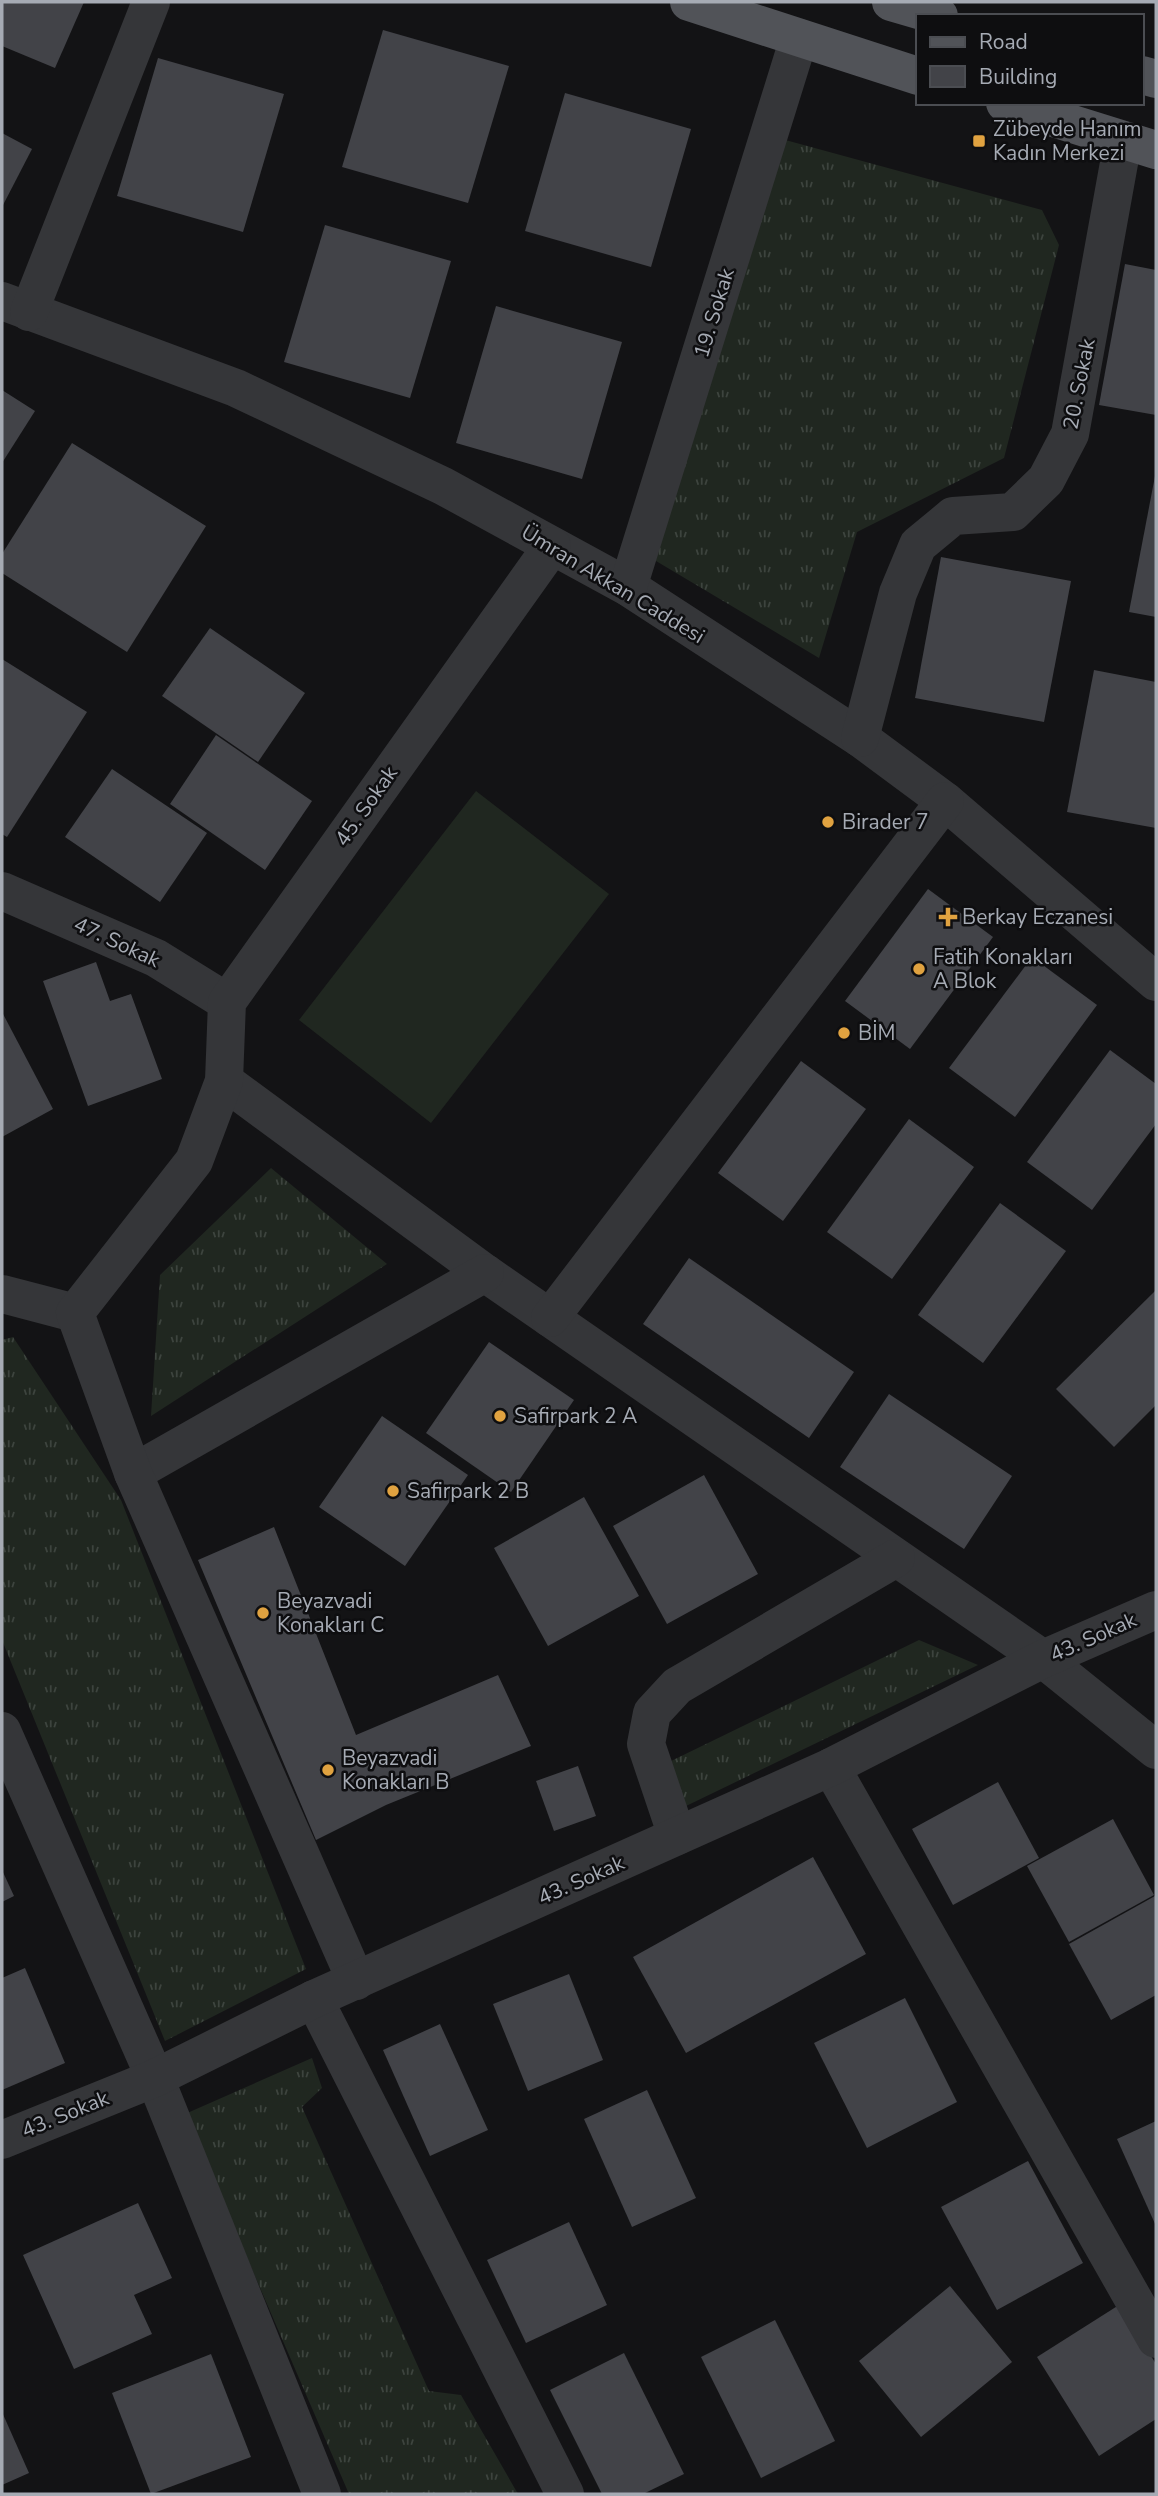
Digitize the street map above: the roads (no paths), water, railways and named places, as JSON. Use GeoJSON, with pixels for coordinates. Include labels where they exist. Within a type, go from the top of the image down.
{"type":"FeatureCollection","features":[{"type":"Feature","properties":{"kind":"main road"},"geometry":{"type":"LineString","coordinates":[[689,2],[916,75]]}},
{"type":"Feature","properties":{"kind":"main road"},"geometry":{"type":"LineString","coordinates":[[891,2],[932,14]]}},
{"type":"Feature","properties":{"kind":"main road"},"geometry":{"type":"LineString","coordinates":[[1011,105],[1140,146]]}},
{"type":"Feature","properties":{"kind":"street"},"geometry":{"type":"LineString","coordinates":[[15,306],[151,2]]}},
{"type":"Feature","properties":{"kind":"street","name":"19. Sokak"},"geometry":{"type":"LineString","coordinates":[[628,587],[799,38]]}},
{"type":"Feature","properties":{"kind":"street","name":"20. Sokak"},"geometry":{"type":"LineString","coordinates":[[860,738],[898,593],[918,545],[953,516],[1013,512],[1046,480],[1070,434],[1140,146]]}},
{"type":"Feature","properties":{"kind":"street","name":"Ümran Akkan Caddesi"},"geometry":{"type":"LineString","coordinates":[[15,306],[236,388],[443,486],[628,587],[860,738],[945,801],[1156,982]]}},
{"type":"Feature","properties":{"kind":"street","name":"45. Sokak"},"geometry":{"type":"LineString","coordinates":[[227,1002],[552,546]]}},
{"type":"Feature","properties":{"kind":"street"},"geometry":{"type":"LineString","coordinates":[[550,1318],[945,801]]}},
{"type":"Feature","properties":{"kind":"street","name":"47. Sokak"},"geometry":{"type":"LineString","coordinates":[[2,891],[156,958],[227,1002]]}},
{"type":"Feature","properties":{"kind":"street"},"geometry":{"type":"LineString","coordinates":[[75,1313],[194,1161],[224,1081],[227,1002]]}},
{"type":"Feature","properties":{"kind":"street"},"geometry":{"type":"LineString","coordinates":[[224,1081],[485,1273],[1043,1659],[1156,1750]]}},
{"type":"Feature","properties":{"kind":"street"},"geometry":{"type":"LineString","coordinates":[[133,1473],[485,1273]]}},
{"type":"Feature","properties":{"kind":"street"},"geometry":{"type":"LineString","coordinates":[[2,1294],[75,1313]]}},
{"type":"Feature","properties":{"kind":"street"},"geometry":{"type":"LineString","coordinates":[[75,1313],[133,1473],[355,1981]]}},
{"type":"Feature","properties":{"kind":"street"},"geometry":{"type":"LineString","coordinates":[[677,1836],[646,1744],[652,1713],[677,1686],[896,1558]]}},
{"type":"Feature","properties":{"kind":"street","name":"43. Sokak"},"geometry":{"type":"LineString","coordinates":[[2,2140],[155,2078],[314,1999],[831,1767],[1043,1659],[1156,1610]]}},
{"type":"Feature","properties":{"kind":"street"},"geometry":{"type":"LineString","coordinates":[[2,1731],[155,2078],[322,2494]]}},
{"type":"Feature","properties":{"kind":"street"},"geometry":{"type":"LineString","coordinates":[[831,1767],[1156,2339]]}},
{"type":"Feature","properties":{"kind":"street"},"geometry":{"type":"LineString","coordinates":[[314,1999],[565,2494]]}},
{"type":"Feature","properties":{"kind":"place","name":"Zübeyde Hanım Kadın Merkezi"},"geometry":{"type":"Point","coordinates":[979,141]}},
{"type":"Feature","properties":{"kind":"place","name":"Birader 7"},"geometry":{"type":"Point","coordinates":[828,822]}},
{"type":"Feature","properties":{"kind":"place","name":"Berkay Eczanesi"},"geometry":{"type":"Point","coordinates":[948,917]}},
{"type":"Feature","properties":{"kind":"place","name":"Fatih Konakları A Blok"},"geometry":{"type":"Point","coordinates":[919,969]}},
{"type":"Feature","properties":{"kind":"place","name":"BİM"},"geometry":{"type":"Point","coordinates":[844,1033]}},
{"type":"Feature","properties":{"kind":"place","name":"Safirpark 2 A"},"geometry":{"type":"Point","coordinates":[500,1416]}},
{"type":"Feature","properties":{"kind":"place","name":"Safirpark 2 B"},"geometry":{"type":"Point","coordinates":[393,1491]}},
{"type":"Feature","properties":{"kind":"place","name":"Beyazvadi Konakları C"},"geometry":{"type":"Point","coordinates":[263,1613]}},
{"type":"Feature","properties":{"kind":"place","name":"Beyazvadi Konakları B"},"geometry":{"type":"Point","coordinates":[328,1770]}}]}
